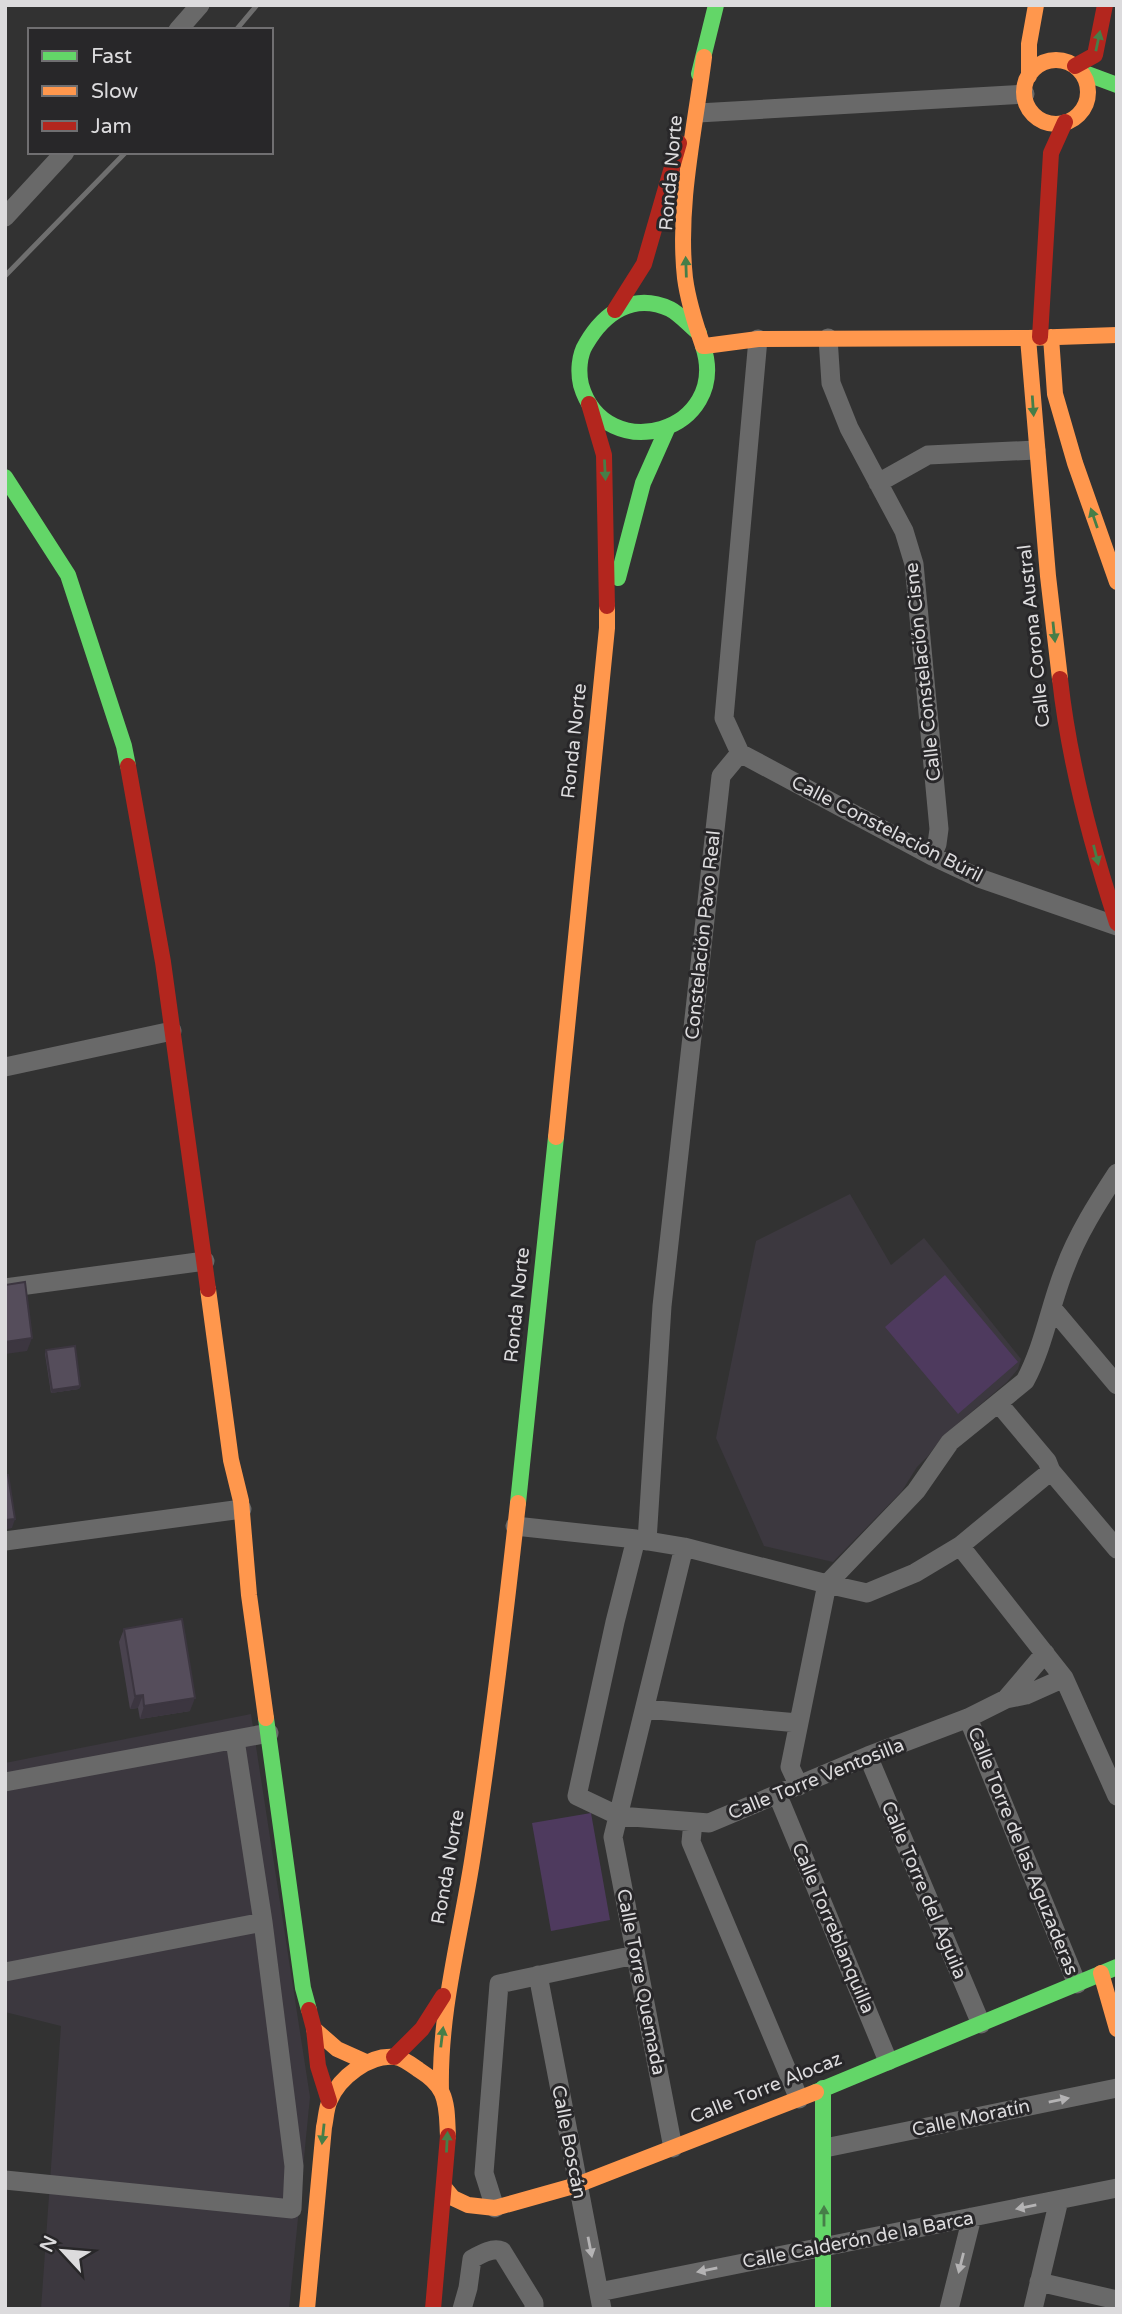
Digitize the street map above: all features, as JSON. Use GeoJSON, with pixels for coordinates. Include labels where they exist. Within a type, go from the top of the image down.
{"type":"FeatureCollection","features":[{"type":"Feature","properties":{"kind":"street"},"geometry":{"type":"LineString","coordinates":[[179,28],[200,5]]}},
{"type":"Feature","properties":{"kind":"street","name":"Ronda Norte"},"geometry":{"type":"LineString","coordinates":[[433,2309],[444,2187],[447,2111],[441,2091],[440,2058],[449,1984],[484,1776],[515,1526],[607,628],[604,455],[579,376],[580,356],[586,337],[598,321],[615,310],[643,264],[704,57],[716,5]]}},
{"type":"Feature","properties":{"kind":"street"},"geometry":{"type":"LineString","coordinates":[[1036,5],[1029,44],[1028,105],[1051,153]]}},
{"type":"Feature","properties":{"kind":"street"},"geometry":{"type":"LineString","coordinates":[[1078,69],[1095,55],[1105,5]]}},
{"type":"Feature","properties":{"kind":"street","name":"Ronda Norte"},"geometry":{"type":"LineString","coordinates":[[607,628],[628,536],[650,459],[667,429],[682,421],[694,409],[703,395],[708,379],[708,363],[690,304],[685,273],[686,204],[704,57]]}},
{"type":"Feature","properties":{"kind":"street"},"geometry":{"type":"LineString","coordinates":[[698,113],[1027,85],[1044,62],[1055,60],[1065,61],[1117,87]]}},
{"type":"Feature","properties":{"kind":"street"},"geometry":{"type":"LineString","coordinates":[[1034,114],[1048,123],[1065,122],[1079,114],[1087,99],[1088,90],[1078,69]]}},
{"type":"Feature","properties":{"kind":"street"},"geometry":{"type":"LineString","coordinates":[[1087,99],[1117,87]]}},
{"type":"Feature","properties":{"kind":"street"},"geometry":{"type":"LineString","coordinates":[[1065,122],[1051,153],[1040,337],[1075,463],[1117,582]]}},
{"type":"Feature","properties":{"kind":"street"},"geometry":{"type":"LineString","coordinates":[[5,217],[63,154]]}},
{"type":"Feature","properties":{"kind":"street"},"geometry":{"type":"LineString","coordinates":[[615,310],[633,304],[652,303],[670,309],[686,319],[702,340],[1117,334]]}},
{"type":"Feature","properties":{"kind":"street","name":"Calle Corona Austral"},"geometry":{"type":"LineString","coordinates":[[1040,337],[1036,450],[1066,733],[1101,876],[1117,925]]}},
{"type":"Feature","properties":{"kind":"street","name":"Calle Constelación Cisne"},"geometry":{"type":"LineString","coordinates":[[828,338],[831,383],[849,428],[904,531],[914,564],[939,829],[932,856]]}},
{"type":"Feature","properties":{"kind":"street"},"geometry":{"type":"LineString","coordinates":[[740,753],[724,718],[758,339]]}},
{"type":"Feature","properties":{"kind":"street"},"geometry":{"type":"LineString","coordinates":[[589,404],[615,427],[650,433],[667,429]]}},
{"type":"Feature","properties":{"kind":"street"},"geometry":{"type":"LineString","coordinates":[[877,483],[928,455],[1036,450]]}},
{"type":"Feature","properties":{"kind":"street"},"geometry":{"type":"LineString","coordinates":[[5,477],[68,575],[124,746],[163,962],[231,1460],[242,1509],[249,1595],[303,1988],[314,2029],[318,2066],[329,2101]]}},
{"type":"Feature","properties":{"kind":"street","name":"Calle Constelación Búril"},"geometry":{"type":"LineString","coordinates":[[740,753],[932,856],[979,878],[1117,925]]}},
{"type":"Feature","properties":{"kind":"street","name":"Constelación Pavo Real"},"geometry":{"type":"LineString","coordinates":[[642,1540],[662,1306],[721,776],[740,753]]}},
{"type":"Feature","properties":{"kind":"street"},"geometry":{"type":"LineString","coordinates":[[5,1067],[172,1031]]}},
{"type":"Feature","properties":{"kind":"street"},"geometry":{"type":"LineString","coordinates":[[799,1786],[790,1767],[827,1584],[916,1491],[950,1442],[1025,1381],[1053,1309],[1065,1268],[1100,1199],[1117,1173]]}},
{"type":"Feature","properties":{"kind":"street"},"geometry":{"type":"LineString","coordinates":[[5,1288],[205,1261]]}},
{"type":"Feature","properties":{"kind":"street"},"geometry":{"type":"LineString","coordinates":[[1053,1309],[1117,1385]]}},
{"type":"Feature","properties":{"kind":"street"},"geometry":{"type":"LineString","coordinates":[[999,1404],[1117,1549]]}},
{"type":"Feature","properties":{"kind":"street"},"geometry":{"type":"LineString","coordinates":[[515,1526],[684,1547],[867,1593],[915,1573],[960,1546],[1051,1471]]}},
{"type":"Feature","properties":{"kind":"street"},"geometry":{"type":"LineString","coordinates":[[5,1541],[242,1509]]}},
{"type":"Feature","properties":{"kind":"street"},"geometry":{"type":"LineString","coordinates":[[619,1816],[577,1796],[615,1622],[642,1540]]}},
{"type":"Feature","properties":{"kind":"street"},"geometry":{"type":"LineString","coordinates":[[960,1546],[1064,1678],[1117,1796]]}},
{"type":"Feature","properties":{"kind":"street","name":"Calle Torre Quemada"},"geometry":{"type":"LineString","coordinates":[[673,2148],[613,1837],[684,1547]]}},
{"type":"Feature","properties":{"kind":"street","name":"Calle Torre Ventosilla"},"geometry":{"type":"LineString","coordinates":[[1006,1699],[1045,1653]]}},
{"type":"Feature","properties":{"kind":"street","name":"Calle Torre Ventosilla"},"geometry":{"type":"LineString","coordinates":[[619,1816],[709,1823],[868,1756],[968,1718],[1006,1699],[1026,1695],[1064,1678]]}},
{"type":"Feature","properties":{"kind":"street"},"geometry":{"type":"LineString","coordinates":[[646,1709],[798,1723]]}},
{"type":"Feature","properties":{"kind":"street","name":"Calle Torre de las Aguzaderas"},"geometry":{"type":"LineString","coordinates":[[968,1718],[1077,1984]]}},
{"type":"Feature","properties":{"kind":"street"},"geometry":{"type":"LineString","coordinates":[[5,1782],[269,1733]]}},
{"type":"Feature","properties":{"kind":"street"},"geometry":{"type":"LineString","coordinates":[[5,2180],[292,2209],[294,2166],[263,1922],[235,1740]]}},
{"type":"Feature","properties":{"kind":"street","name":"Calle Torre del Águila"},"geometry":{"type":"LineString","coordinates":[[868,1756],[981,2024]]}},
{"type":"Feature","properties":{"kind":"street","name":"Calle Torreblanquilla"},"geometry":{"type":"LineString","coordinates":[[778,1796],[888,2061]]}},
{"type":"Feature","properties":{"kind":"street"},"geometry":{"type":"LineString","coordinates":[[693,1822],[691,1842],[799,2099]]}},
{"type":"Feature","properties":{"kind":"street"},"geometry":{"type":"LineString","coordinates":[[5,1972],[263,1922]]}},
{"type":"Feature","properties":{"kind":"street"},"geometry":{"type":"LineString","coordinates":[[438,2259],[462,2225],[495,2208],[484,2173],[499,1984],[635,1955]]}},
{"type":"Feature","properties":{"kind":"street"},"geometry":{"type":"LineString","coordinates":[[1109,1970],[1117,2029]]}},
{"type":"Feature","properties":{"kind":"street","name":"Calle Torre Alocaz"},"geometry":{"type":"LineString","coordinates":[[444,2187],[453,2198],[468,2205],[495,2208],[577,2185],[799,2099],[1109,1970]]}},
{"type":"Feature","properties":{"kind":"street","name":"Calle Boscán"},"geometry":{"type":"LineString","coordinates":[[538,1975],[600,2300]]}},
{"type":"Feature","properties":{"kind":"street","name":"Ronda Norte"},"geometry":{"type":"LineString","coordinates":[[394,2057],[435,2015],[449,1984]]}},
{"type":"Feature","properties":{"kind":"street"},"geometry":{"type":"LineString","coordinates":[[314,2029],[327,2044],[366,2062]]}},
{"type":"Feature","properties":{"kind":"street"},"geometry":{"type":"LineString","coordinates":[[307,2309],[324,2127],[329,2101],[349,2074],[366,2062],[394,2057],[425,2074],[441,2091]]}},
{"type":"Feature","properties":{"kind":"street"},"geometry":{"type":"LineString","coordinates":[[823,2088],[823,2309]]}},
{"type":"Feature","properties":{"kind":"street","name":"Calle Moratín"},"geometry":{"type":"LineString","coordinates":[[824,2148],[1117,2088]]}},
{"type":"Feature","properties":{"kind":"street","name":"Calle Calderón de la Barca"},"geometry":{"type":"LineString","coordinates":[[600,2300],[824,2247],[1117,2188]]}},
{"type":"Feature","properties":{"kind":"street"},"geometry":{"type":"LineString","coordinates":[[1033,2309],[1059,2200]]}},
{"type":"Feature","properties":{"kind":"street"},"geometry":{"type":"LineString","coordinates":[[949,2309],[972,2217]]}},
{"type":"Feature","properties":{"kind":"street"},"geometry":{"type":"LineString","coordinates":[[463,2309],[472,2259],[481,2253],[498,2250],[502,2252],[534,2302],[534,2309]]}},
{"type":"Feature","properties":{"kind":"street"},"geometry":{"type":"LineString","coordinates":[[1039,2282],[1117,2300]]}},
{"type":"Feature","properties":{"kind":"shaded area"},"geometry":{"type":"Polygon","coordinates":[[[850,1194],[891,1265],[924,1238],[1021,1359],[1018,1369],[1007,1382],[943,1436],[917,1467],[902,1491],[833,1562],[764,1546],[716,1438],[756,1241],[850,1194]]]}},
{"type":"Feature","properties":{"kind":"shaded area"},"geometry":{"type":"Polygon","coordinates":[[[945,1275],[1018,1362],[958,1414],[885,1327],[945,1275]]]}},
{"type":"Feature","properties":{"kind":"shaded area"},"geometry":{"type":"Polygon","coordinates":[[[251,1714],[310,2097],[289,2309],[41,2309],[61,2026],[5,2012],[5,1763],[251,1714]]]}},
{"type":"Feature","properties":{"kind":"shaded area"},"geometry":{"type":"Polygon","coordinates":[[[591,1813],[610,1920],[551,1931],[532,1823],[591,1813]]]}},
{"type":"Feature","properties":{"kind":"building"},"geometry":{"type":"Polygon","coordinates":[[[25,1282],[32,1338],[5,1342],[5,1285],[25,1282]]]}},
{"type":"Feature","properties":{"kind":"building"},"geometry":{"type":"Polygon","coordinates":[[[75,1346],[80,1386],[52,1390],[46,1350],[75,1346]]]}},
{"type":"Feature","properties":{"kind":"building"},"geometry":{"type":"Polygon","coordinates":[[[5,1475],[8,1475],[15,1519],[5,1520],[5,1475]]]}},
{"type":"Feature","properties":{"kind":"building"},"geometry":{"type":"Polygon","coordinates":[[[182,1619],[195,1698],[144,1706],[143,1695],[135,1696],[124,1629],[182,1619]]]}},
{"type":"Feature","properties":{"kind":"railway"},"geometry":{"type":"LineString","coordinates":[[238,28],[257,5]]}},
{"type":"Feature","properties":{"kind":"railway"},"geometry":{"type":"LineString","coordinates":[[5,276],[124,154]]}},
{"type":"Feature","properties":{"kind":"traffic: fast"},"geometry":{"type":"LineString","coordinates":[[699,74],[716,5]]}},
{"type":"Feature","properties":{"kind":"traffic: fast"},"geometry":{"type":"LineString","coordinates":[[1082,72],[1117,85]]}},
{"type":"Feature","properties":{"kind":"traffic: fast"},"geometry":{"type":"LineString","coordinates":[[699,333],[670,309],[657,304],[632,304],[611,315],[593,333],[582,353],[581,385],[594,411],[614,426],[638,432],[662,429],[683,418],[699,400],[707,376],[703,346]]}},
{"type":"Feature","properties":{"kind":"traffic: fast"},"geometry":{"type":"LineString","coordinates":[[618,578],[643,483],[667,429]]}},
{"type":"Feature","properties":{"kind":"traffic: fast"},"geometry":{"type":"LineString","coordinates":[[5,477],[68,575],[124,746],[128,766]]}},
{"type":"Feature","properties":{"kind":"traffic: fast"},"geometry":{"type":"LineString","coordinates":[[518,1503],[556,1137]]}},
{"type":"Feature","properties":{"kind":"traffic: fast"},"geometry":{"type":"LineString","coordinates":[[266,1718],[303,1988],[309,2010]]}},
{"type":"Feature","properties":{"kind":"traffic: fast"},"geometry":{"type":"LineString","coordinates":[[816,2092],[1117,1967]]}},
{"type":"Feature","properties":{"kind":"traffic: fast"},"geometry":{"type":"LineString","coordinates":[[823,2088],[823,2309]]}},
{"type":"Feature","properties":{"kind":"traffic: slow"},"geometry":{"type":"LineString","coordinates":[[1029,76],[1029,44],[1036,5]]}},
{"type":"Feature","properties":{"kind":"traffic: slow"},"geometry":{"type":"LineString","coordinates":[[703,346],[685,278],[683,223],[704,57]]}},
{"type":"Feature","properties":{"kind":"traffic: slow"},"geometry":{"type":"LineString","coordinates":[[1056,60],[1074,66],[1082,74],[1088,92],[1082,110],[1074,118],[1056,124],[1038,118],[1030,110],[1024,92],[1030,74],[1038,66],[1056,60]]}},
{"type":"Feature","properties":{"kind":"traffic: slow"},"geometry":{"type":"LineString","coordinates":[[705,346],[758,339],[1117,335]]}},
{"type":"Feature","properties":{"kind":"traffic: slow"},"geometry":{"type":"LineString","coordinates":[[1051,337],[1055,394],[1075,463],[1117,582]]}},
{"type":"Feature","properties":{"kind":"traffic: slow"},"geometry":{"type":"LineString","coordinates":[[1028,338],[1048,576],[1060,679]]}},
{"type":"Feature","properties":{"kind":"traffic: slow"},"geometry":{"type":"LineString","coordinates":[[556,1137],[607,628],[607,606]]}},
{"type":"Feature","properties":{"kind":"traffic: slow"},"geometry":{"type":"LineString","coordinates":[[208,1289],[231,1460],[241,1501],[249,1595],[266,1718]]}},
{"type":"Feature","properties":{"kind":"traffic: slow"},"geometry":{"type":"LineString","coordinates":[[441,2091],[443,2031],[480,1811],[518,1503]]}},
{"type":"Feature","properties":{"kind":"traffic: slow"},"geometry":{"type":"LineString","coordinates":[[1101,1973],[1117,2029]]}},
{"type":"Feature","properties":{"kind":"traffic: slow"},"geometry":{"type":"LineString","coordinates":[[314,2029],[337,2049],[366,2062]]}},
{"type":"Feature","properties":{"kind":"traffic: slow"},"geometry":{"type":"LineString","coordinates":[[307,2309],[324,2127],[329,2103],[340,2084],[356,2069],[375,2059],[395,2057],[404,2060],[429,2077],[440,2090],[446,2109],[448,2136]]}},
{"type":"Feature","properties":{"kind":"traffic: slow"},"geometry":{"type":"LineString","coordinates":[[444,2187],[453,2198],[468,2205],[495,2208],[577,2185],[816,2092]]}},
{"type":"Feature","properties":{"kind":"traffic: jam"},"geometry":{"type":"LineString","coordinates":[[1075,66],[1095,55],[1105,5]]}},
{"type":"Feature","properties":{"kind":"traffic: jam"},"geometry":{"type":"LineString","coordinates":[[1040,337],[1051,153],[1065,122]]}},
{"type":"Feature","properties":{"kind":"traffic: jam"},"geometry":{"type":"LineString","coordinates":[[615,310],[644,264],[679,143]]}},
{"type":"Feature","properties":{"kind":"traffic: jam"},"geometry":{"type":"LineString","coordinates":[[589,404],[604,455],[607,606]]}},
{"type":"Feature","properties":{"kind":"traffic: jam"},"geometry":{"type":"LineString","coordinates":[[1060,679],[1082,802],[1117,923]]}},
{"type":"Feature","properties":{"kind":"traffic: jam"},"geometry":{"type":"LineString","coordinates":[[128,766],[163,962],[208,1289]]}},
{"type":"Feature","properties":{"kind":"traffic: jam"},"geometry":{"type":"LineString","coordinates":[[394,2057],[422,2029],[443,1996]]}},
{"type":"Feature","properties":{"kind":"traffic: jam"},"geometry":{"type":"LineString","coordinates":[[309,2010],[318,2066],[329,2101]]}},
{"type":"Feature","properties":{"kind":"traffic: jam"},"geometry":{"type":"LineString","coordinates":[[433,2309],[448,2136]]}}]}
